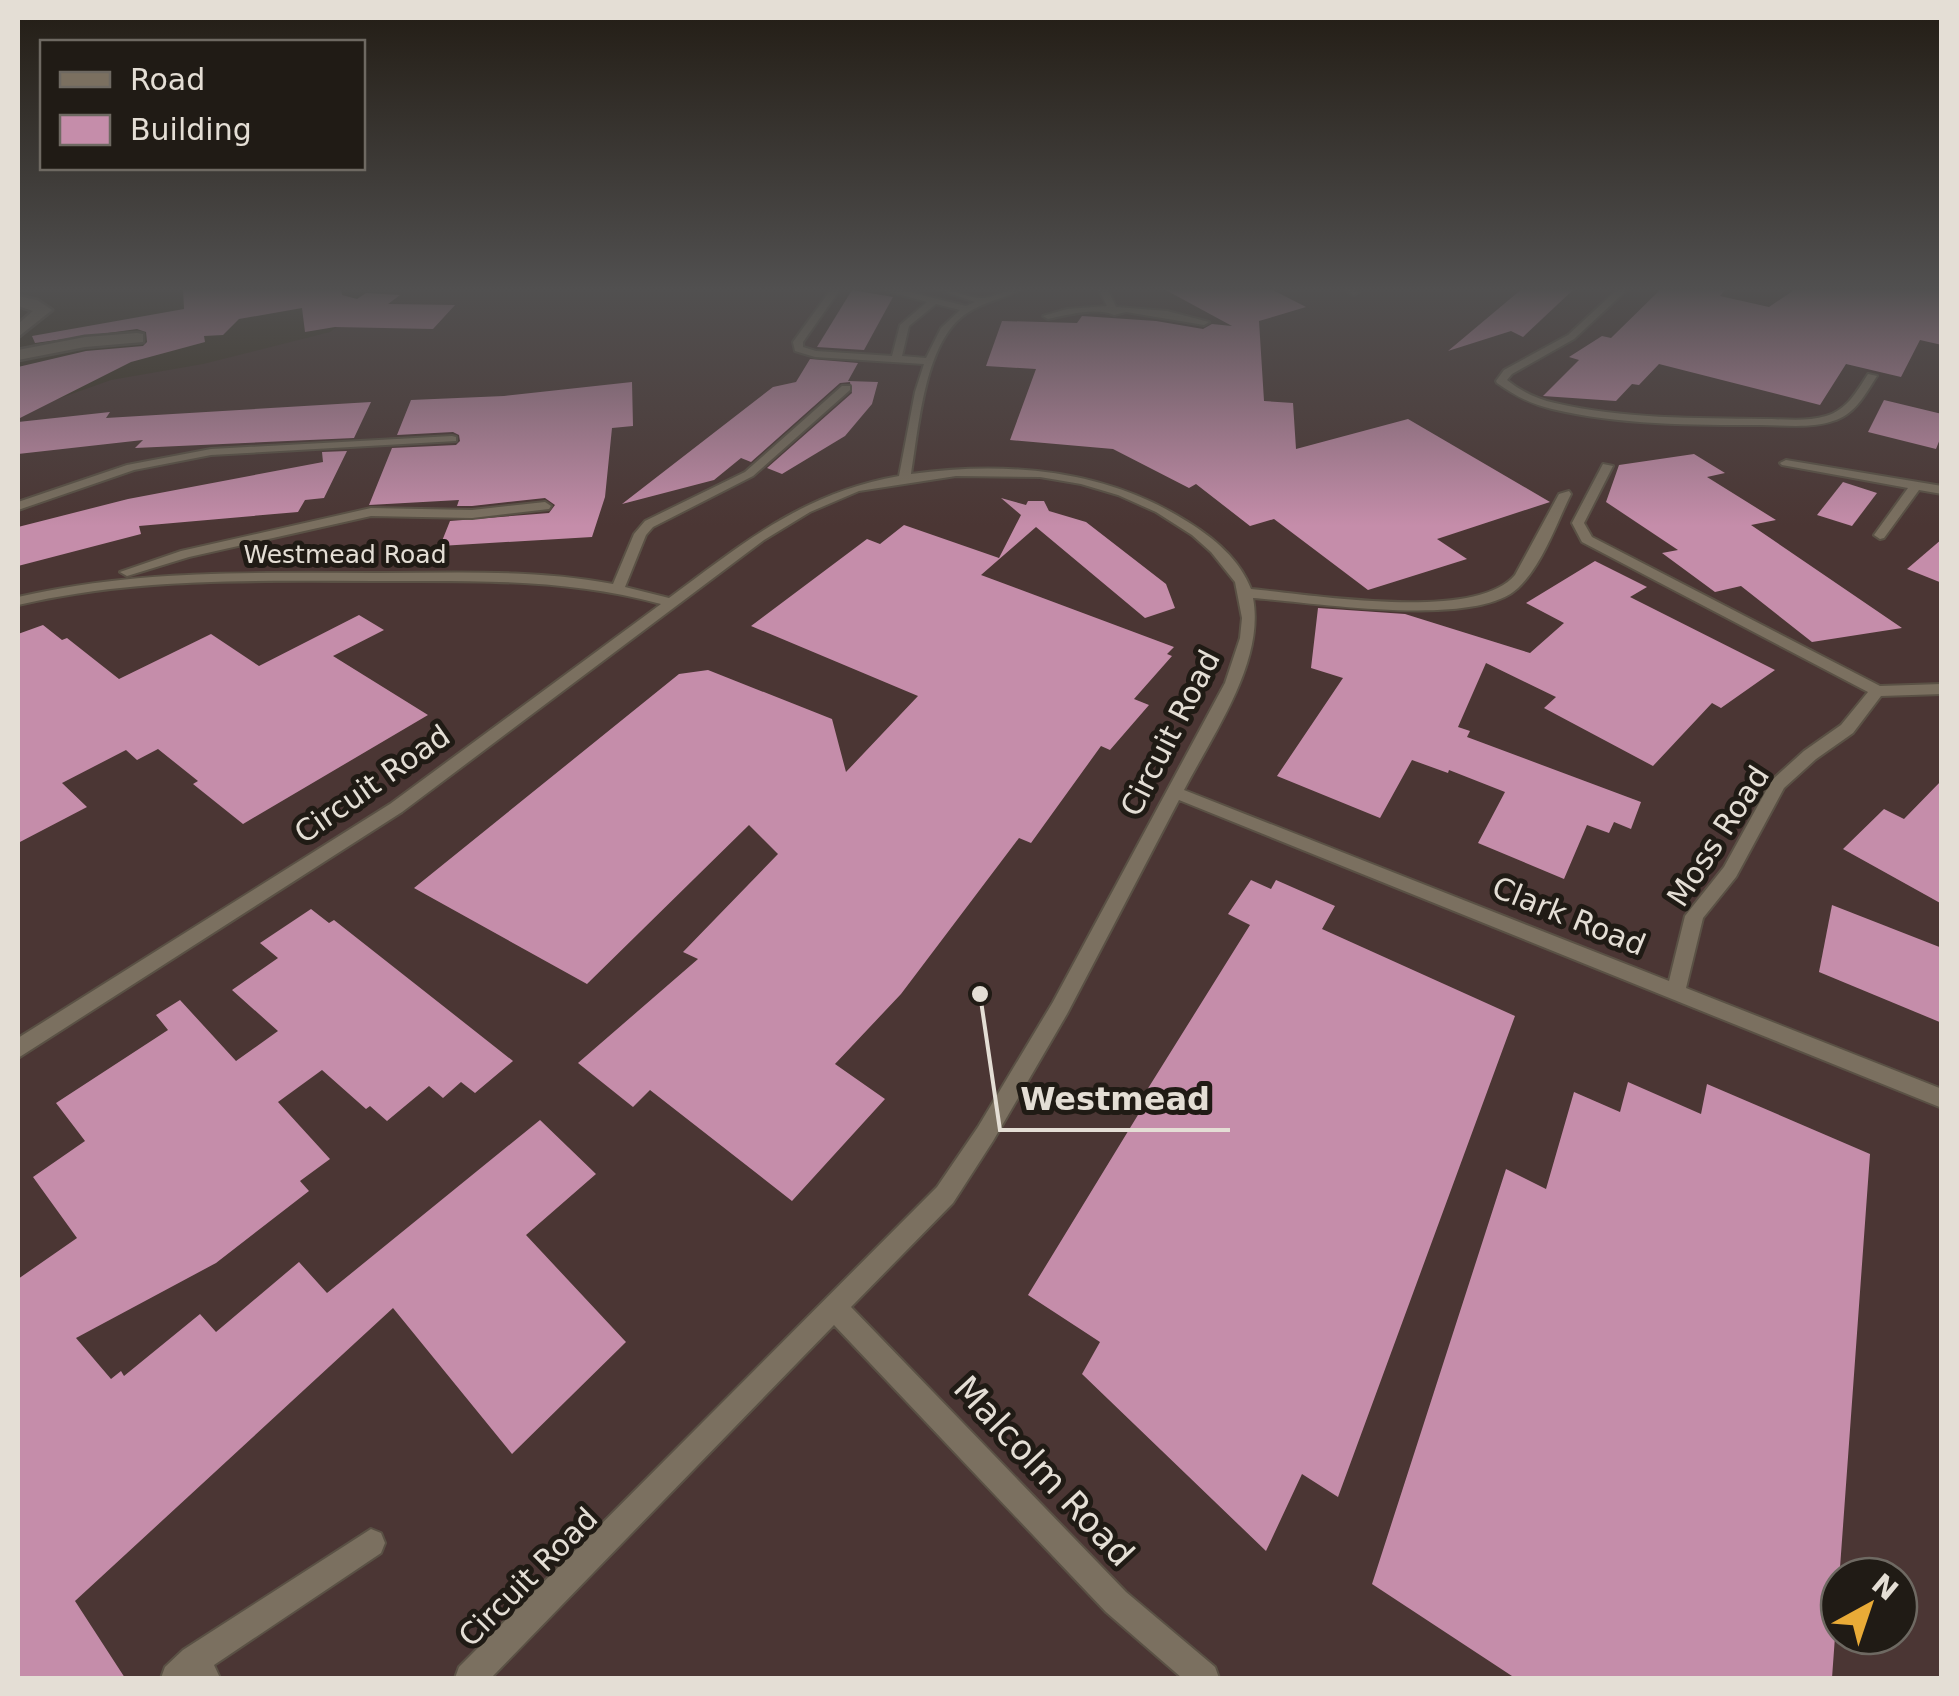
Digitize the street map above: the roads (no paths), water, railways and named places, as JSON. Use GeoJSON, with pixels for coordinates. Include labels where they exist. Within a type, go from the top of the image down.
{"type":"FeatureCollection","features":[{"type":"Feature","properties":{"kind":"lane"},"geometry":{"type":"LineString","coordinates":[[904,478],[928,367]]}},
{"type":"Feature","properties":{"kind":"lane"},"geometry":{"type":"LineString","coordinates":[[1517,367],[1501,381],[1506,389],[1532,403],[1574,412],[1814,422],[1851,411],[1872,376]]}},
{"type":"Feature","properties":{"kind":"lane"},"geometry":{"type":"LineString","coordinates":[[619,586],[640,534],[648,524],[749,474],[846,388]]}},
{"type":"Feature","properties":{"kind":"lane"},"geometry":{"type":"LineString","coordinates":[[18,506],[131,467],[211,452],[452,439]]}},
{"type":"Feature","properties":{"kind":"lane"},"geometry":{"type":"LineString","coordinates":[[1786,463],[1942,490]]}},
{"type":"Feature","properties":{"kind":"lane"},"geometry":{"type":"LineString","coordinates":[[1607,466],[1578,523],[1587,539],[1877,691],[1942,688]]}},
{"type":"Feature","properties":{"kind":"lane","name":"Circuit Road"},"geometry":{"type":"LineString","coordinates":[[18,1049],[396,808],[794,513],[834,496],[904,478],[960,470],[1047,475],[1120,492],[1156,506],[1218,549],[1240,577],[1248,594],[1248,646],[1174,792],[996,1121],[944,1195],[470,1678]]}},
{"type":"Feature","properties":{"kind":"lane"},"geometry":{"type":"LineString","coordinates":[[1880,535],[1916,486]]}},
{"type":"Feature","properties":{"kind":"lane"},"geometry":{"type":"LineString","coordinates":[[1248,594],[1412,605],[1468,604],[1498,597],[1513,586],[1566,494]]}},
{"type":"Feature","properties":{"kind":"lane"},"geometry":{"type":"LineString","coordinates":[[93,582],[186,554],[370,512],[472,514],[545,506]]}},
{"type":"Feature","properties":{"kind":"lane","name":"Westmead Road"},"geometry":{"type":"LineString","coordinates":[[18,601],[93,582],[168,576],[548,578],[619,586],[672,603]]}},
{"type":"Feature","properties":{"kind":"lane","name":"Moss Road"},"geometry":{"type":"LineString","coordinates":[[1676,990],[1694,916],[1730,872],[1778,784],[1810,754],[1847,729],[1877,691]]}},
{"type":"Feature","properties":{"kind":"lane","name":"Clark Road"},"geometry":{"type":"LineString","coordinates":[[1174,792],[1942,1099]]}},
{"type":"Feature","properties":{"kind":"lane","name":"Malcolm Road"},"geometry":{"type":"LineString","coordinates":[[836,1309],[1116,1602],[1204,1678]]}},
{"type":"Feature","properties":{"kind":"lane"},"geometry":{"type":"LineString","coordinates":[[192,1673],[371,1543]]}},
{"type":"Feature","properties":{"kind":"place","name":"Westmead"},"geometry":{"type":"Point","coordinates":[980,994]}}]}
